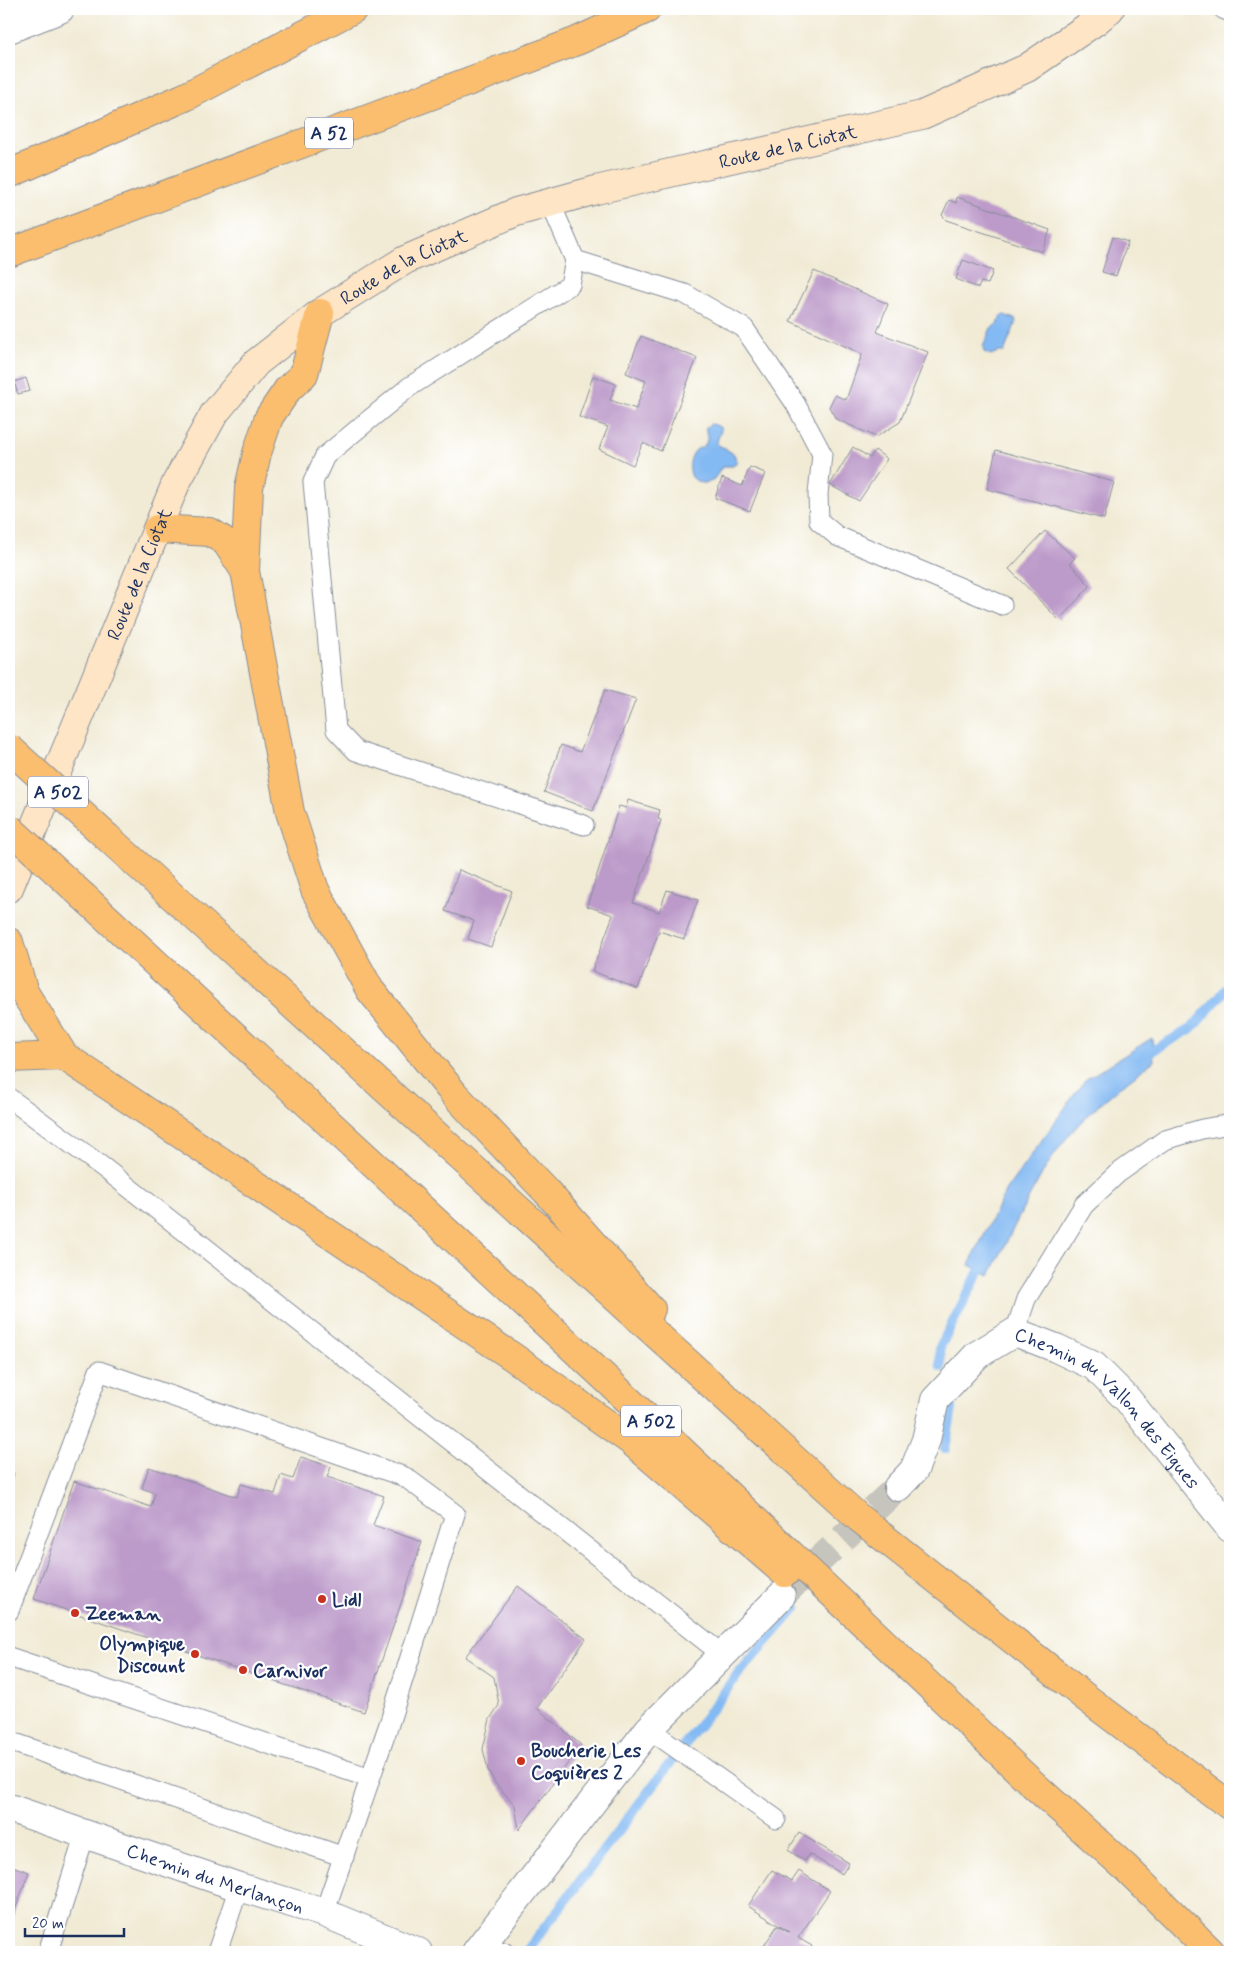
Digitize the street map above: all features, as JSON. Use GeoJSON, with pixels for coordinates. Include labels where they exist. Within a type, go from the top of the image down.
{"type":"FeatureCollection","features":[{"type":"Feature","properties":{"kind":"highway"},"geometry":{"type":"LineString","coordinates":[[9,174],[185,97],[353,9]]}},
{"type":"Feature","properties":{"kind":"highway","name":"A 52"},"geometry":{"type":"LineString","coordinates":[[9,253],[577,42],[647,9]]}},
{"type":"Feature","properties":{"kind":"highway"},"geometry":{"type":"LineString","coordinates":[[320,313],[304,374],[288,389],[269,417],[257,453],[249,488],[245,570],[290,812],[315,890],[370,990],[455,1095],[546,1191],[751,1420]]}},
{"type":"Feature","properties":{"kind":"highway"},"geometry":{"type":"LineString","coordinates":[[157,529],[210,532],[226,542],[245,570]]}},
{"type":"Feature","properties":{"kind":"highway","name":"A 502"},"geometry":{"type":"LineString","coordinates":[[9,748],[859,1518],[1089,1700],[1230,1806]]}},
{"type":"Feature","properties":{"kind":"highway","name":"A 502"},"geometry":{"type":"LineString","coordinates":[[9,828],[604,1376],[1036,1787],[1127,1869],[1211,1952]]}},
{"type":"Feature","properties":{"kind":"highway"},"geometry":{"type":"LineString","coordinates":[[9,942],[24,992],[64,1056],[513,1357],[632,1441],[1036,1787]]}},
{"type":"Feature","properties":{"kind":"highway"},"geometry":{"type":"LineString","coordinates":[[9,1058],[64,1056]]}},
{"type":"Feature","properties":{"kind":"main road","name":"Route de la Ciotat"},"geometry":{"type":"LineString","coordinates":[[9,888],[176,483],[214,414],[256,364],[320,313],[406,260],[516,212],[596,190],[922,115],[1027,68],[1096,21],[1110,9]]}},
{"type":"Feature","properties":{"kind":"street"},"geometry":{"type":"LineString","coordinates":[[9,29],[60,9]]}},
{"type":"Feature","properties":{"kind":"street","name":"Chemin du Vallon des Eigues"},"geometry":{"type":"LineString","coordinates":[[898,1487],[914,1470],[926,1440],[935,1400],[977,1355],[1015,1332],[1056,1348],[1094,1366],[1128,1400],[1230,1528]]}},
{"type":"Feature","properties":{"kind":"street"},"geometry":{"type":"LineString","coordinates":[[487,1950],[723,1655],[781,1596]]}},
{"type":"Feature","properties":{"kind":"street","name":"Chemin du Merlançon"},"geometry":{"type":"LineString","coordinates":[[9,1808],[239,1887],[324,1913],[418,1952]]}},
{"type":"Feature","properties":{"kind":"lane"},"geometry":{"type":"LineString","coordinates":[[1223,9],[1230,12]]}},
{"type":"Feature","properties":{"kind":"lane"},"geometry":{"type":"LineString","coordinates":[[550,202],[575,260],[570,285],[410,387],[325,456],[312,482],[336,730],[356,751],[584,825]]}},
{"type":"Feature","properties":{"kind":"lane"},"geometry":{"type":"LineString","coordinates":[[575,260],[685,294],[744,328],[794,402],[822,454],[818,494],[819,522],[837,536],[1002,605]]}},
{"type":"Feature","properties":{"kind":"lane"},"geometry":{"type":"LineString","coordinates":[[9,1098],[112,1174],[723,1655]]}},
{"type":"Feature","properties":{"kind":"lane"},"geometry":{"type":"LineString","coordinates":[[1015,1332],[1026,1299],[1084,1204],[1117,1174],[1165,1140],[1202,1129],[1230,1124]]}},
{"type":"Feature","properties":{"kind":"lane"},"geometry":{"type":"LineString","coordinates":[[9,1611],[99,1371],[405,1477],[455,1514],[370,1778],[324,1913]]}},
{"type":"Feature","properties":{"kind":"lane"},"geometry":{"type":"LineString","coordinates":[[9,1657],[370,1778]]}},
{"type":"Feature","properties":{"kind":"lane"},"geometry":{"type":"LineString","coordinates":[[659,1736],[776,1819]]}},
{"type":"Feature","properties":{"kind":"lane"},"geometry":{"type":"LineString","coordinates":[[9,1741],[344,1857]]}},
{"type":"Feature","properties":{"kind":"lane"},"geometry":{"type":"LineString","coordinates":[[48,1952],[85,1834]]}},
{"type":"Feature","properties":{"kind":"lane"},"geometry":{"type":"LineString","coordinates":[[217,1952],[239,1887]]}},
{"type":"Feature","properties":{"kind":"water"},"geometry":{"type":"Polygon","coordinates":[[[1004,315],[1015,319],[1016,322],[1004,352],[991,355],[984,352],[983,347],[991,328],[998,324],[1001,316],[1004,315]]]}},
{"type":"Feature","properties":{"kind":"water"},"geometry":{"type":"Polygon","coordinates":[[[711,424],[721,429],[717,444],[734,454],[737,462],[733,466],[726,466],[720,469],[718,474],[709,482],[701,483],[692,477],[690,463],[696,450],[706,443],[706,427],[711,424]]]}},
{"type":"Feature","properties":{"kind":"water"},"geometry":{"type":"Polygon","coordinates":[[[1152,1038],[1154,1061],[1091,1112],[1059,1148],[1031,1194],[990,1275],[969,1265],[1006,1190],[1085,1080],[1152,1038]]]}},
{"type":"Feature","properties":{"kind":"building"},"geometry":{"type":"Polygon","coordinates":[[[957,197],[1050,230],[1042,252],[946,220],[942,215],[949,200],[956,203],[957,197]]]}},
{"type":"Feature","properties":{"kind":"building"},"geometry":{"type":"Polygon","coordinates":[[[1113,237],[1128,242],[1116,276],[1102,272],[1113,237]]]}},
{"type":"Feature","properties":{"kind":"building"},"geometry":{"type":"Polygon","coordinates":[[[963,260],[993,271],[988,284],[981,282],[978,288],[956,279],[963,260]]]}},
{"type":"Feature","properties":{"kind":"building"},"geometry":{"type":"Polygon","coordinates":[[[814,271],[888,304],[877,332],[928,352],[900,422],[876,437],[836,419],[829,407],[835,395],[846,400],[862,354],[790,321],[814,271]]]}},
{"type":"Feature","properties":{"kind":"building"},"geometry":{"type":"Polygon","coordinates":[[[641,336],[697,358],[661,451],[643,443],[633,465],[599,449],[608,427],[579,417],[593,376],[616,384],[610,400],[636,409],[646,381],[626,373],[641,336]]]}},
{"type":"Feature","properties":{"kind":"building"},"geometry":{"type":"Polygon","coordinates":[[[26,378],[30,391],[18,394],[14,382],[26,378]]]}},
{"type":"Feature","properties":{"kind":"building"},"geometry":{"type":"Polygon","coordinates":[[[853,447],[870,458],[875,450],[887,459],[859,501],[830,485],[853,447]]]}},
{"type":"Feature","properties":{"kind":"building"},"geometry":{"type":"Polygon","coordinates":[[[996,450],[1114,482],[1104,519],[987,489],[996,450]]]}},
{"type":"Feature","properties":{"kind":"building"},"geometry":{"type":"Polygon","coordinates":[[[750,467],[765,473],[750,511],[715,498],[722,478],[742,486],[750,467]]]}},
{"type":"Feature","properties":{"kind":"building"},"geometry":{"type":"Polygon","coordinates":[[[1045,531],[1075,558],[1070,563],[1090,586],[1059,620],[1009,569],[1045,531]]]}},
{"type":"Feature","properties":{"kind":"building"},"geometry":{"type":"Polygon","coordinates":[[[605,690],[636,699],[593,811],[544,792],[561,745],[580,752],[605,690]]]}},
{"type":"Feature","properties":{"kind":"building"},"geometry":{"type":"Polygon","coordinates":[[[628,800],[660,810],[658,819],[661,820],[633,903],[659,912],[667,890],[698,900],[684,939],[659,931],[638,989],[592,971],[613,915],[587,906],[619,806],[626,808],[628,800]]]}},
{"type":"Feature","properties":{"kind":"building"},"geometry":{"type":"Polygon","coordinates":[[[459,870],[512,891],[491,947],[468,939],[474,921],[445,911],[459,870]]]}},
{"type":"Feature","properties":{"kind":"building"},"geometry":{"type":"Polygon","coordinates":[[[301,1457],[331,1467],[327,1477],[384,1496],[373,1525],[422,1542],[364,1712],[34,1599],[74,1481],[151,1507],[155,1493],[142,1488],[149,1467],[237,1497],[241,1484],[275,1494],[281,1475],[293,1479],[301,1457]]]}},
{"type":"Feature","properties":{"kind":"building"},"geometry":{"type":"Polygon","coordinates":[[[9,1471],[14,1473],[11,1484],[9,1483],[9,1471]]]}},
{"type":"Feature","properties":{"kind":"building"},"geometry":{"type":"Polygon","coordinates":[[[518,1586],[586,1639],[537,1708],[581,1745],[519,1830],[515,1805],[495,1783],[488,1770],[483,1749],[490,1719],[499,1705],[494,1677],[465,1657],[518,1586]]]}},
{"type":"Feature","properties":{"kind":"building"},"geometry":{"type":"Polygon","coordinates":[[[799,1833],[849,1863],[842,1874],[809,1854],[805,1861],[788,1850],[799,1833]]]}},
{"type":"Feature","properties":{"kind":"building"},"geometry":{"type":"Polygon","coordinates":[[[9,1865],[29,1872],[9,1927],[9,1865]]]}},
{"type":"Feature","properties":{"kind":"building"},"geometry":{"type":"Polygon","coordinates":[[[772,1870],[792,1881],[799,1871],[830,1891],[798,1938],[812,1946],[808,1952],[771,1952],[763,1947],[777,1926],[789,1932],[748,1906],[772,1870]]]}},
{"type":"Feature","properties":{"kind":"waterway"},"geometry":{"type":"LineString","coordinates":[[1143,1056],[1192,1028],[1230,985]]}},
{"type":"Feature","properties":{"kind":"waterway"},"geometry":{"type":"LineString","coordinates":[[941,1367],[940,1347],[986,1258]]}},
{"type":"Feature","properties":{"kind":"waterway"},"geometry":{"type":"LineString","coordinates":[[945,1449],[952,1408]]}},
{"type":"Feature","properties":{"kind":"waterway"},"geometry":{"type":"LineString","coordinates":[[526,1952],[739,1673],[796,1608]]}},
{"type":"Feature","properties":{"kind":"tunnel"},"geometry":{"type":"LineString","coordinates":[[781,1596],[898,1487]]}},
{"type":"Feature","properties":{"kind":"place","name":"Lidl"},"geometry":{"type":"Point","coordinates":[322,1599]}},
{"type":"Feature","properties":{"kind":"place","name":"Zeeman"},"geometry":{"type":"Point","coordinates":[75,1613]}},
{"type":"Feature","properties":{"kind":"place","name":"Olympique Discount"},"geometry":{"type":"Point","coordinates":[195,1654]}},
{"type":"Feature","properties":{"kind":"place","name":"Carnivor"},"geometry":{"type":"Point","coordinates":[243,1670]}},
{"type":"Feature","properties":{"kind":"place","name":"Boucherie Les Coquières 2"},"geometry":{"type":"Point","coordinates":[521,1761]}}]}
